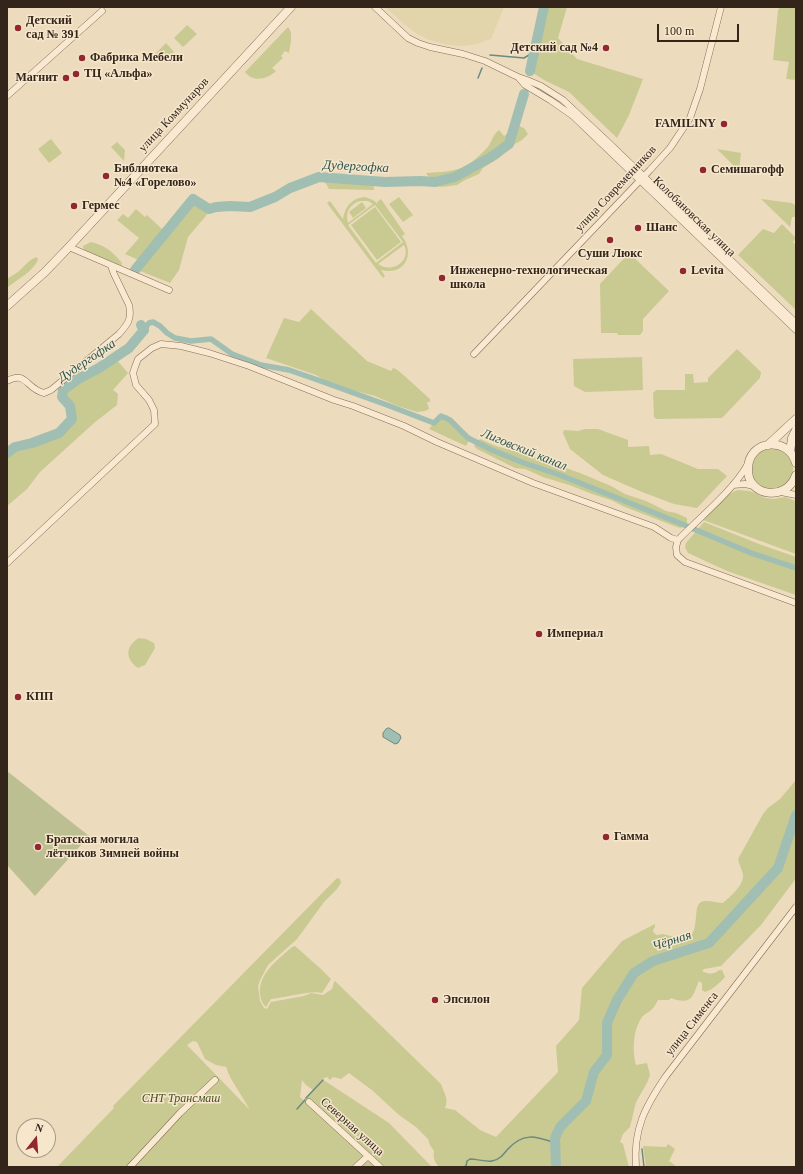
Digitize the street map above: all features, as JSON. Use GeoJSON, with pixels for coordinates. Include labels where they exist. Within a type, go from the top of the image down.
{"type":"FeatureCollection","features":[{"type":"Feature","properties":{"kind":"street","name":"улица Коммунаров"},"geometry":{"type":"LineString","coordinates":[[7,306],[45,272],[69,247],[291,7]]}},
{"type":"Feature","properties":{"kind":"street","name":"Колобановская улица"},"geometry":{"type":"LineString","coordinates":[[375,7],[408,38],[418,44],[485,61],[518,77],[525,85],[573,116],[796,323]]}},
{"type":"Feature","properties":{"kind":"street","name":"улица Современников"},"geometry":{"type":"LineString","coordinates":[[474,354],[670,148],[690,118],[700,89],[721,7]]}},
{"type":"Feature","properties":{"kind":"street"},"geometry":{"type":"LineString","coordinates":[[7,96],[102,11]]}},
{"type":"Feature","properties":{"kind":"street","name":"Колобановская улица"},"geometry":{"type":"LineString","coordinates":[[642,179],[796,330]]}},
{"type":"Feature","properties":{"kind":"street"},"geometry":{"type":"LineString","coordinates":[[69,247],[169,290]]}},
{"type":"Feature","properties":{"kind":"street"},"geometry":{"type":"LineString","coordinates":[[7,381],[14,377],[18,377],[39,392],[44,393],[50,390],[119,334],[130,321],[130,305],[111,266]]}},
{"type":"Feature","properties":{"kind":"street"},"geometry":{"type":"LineString","coordinates":[[7,563],[154,424],[154,410],[149,400],[136,385],[133,373],[138,359],[152,348],[161,344],[181,346],[209,353],[249,366],[404,426],[437,442],[526,480],[654,527],[671,538],[678,540]]}},
{"type":"Feature","properties":{"kind":"street"},"geometry":{"type":"LineString","coordinates":[[768,445],[796,419]]}},
{"type":"Feature","properties":{"kind":"street"},"geometry":{"type":"LineString","coordinates":[[790,452],[792,438],[796,430]]}},
{"type":"Feature","properties":{"kind":"street"},"geometry":{"type":"LineString","coordinates":[[796,463],[790,452],[782,446],[768,445],[759,448],[752,454],[742,474],[733,485],[678,540],[676,544],[676,551],[679,557],[685,562],[796,603]]}},
{"type":"Feature","properties":{"kind":"street"},"geometry":{"type":"LineString","coordinates":[[748,463],[749,478],[754,486]]}},
{"type":"Feature","properties":{"kind":"street"},"geometry":{"type":"LineString","coordinates":[[781,492],[789,487],[796,475]]}},
{"type":"Feature","properties":{"kind":"street"},"geometry":{"type":"LineString","coordinates":[[733,485],[745,484],[754,486],[767,493],[781,492],[796,495]]}},
{"type":"Feature","properties":{"kind":"street","name":"улица Сименса"},"geometry":{"type":"LineString","coordinates":[[636,1167],[635,1153],[638,1132],[644,1112],[654,1094],[666,1076],[796,907]]}},
{"type":"Feature","properties":{"kind":"street"},"geometry":{"type":"LineString","coordinates":[[130,1167],[180,1113],[215,1080]]}},
{"type":"Feature","properties":{"kind":"street","name":"Северная улица"},"geometry":{"type":"LineString","coordinates":[[309,1102],[380,1167]]}},
{"type":"Feature","properties":{"kind":"street"},"geometry":{"type":"LineString","coordinates":[[356,1167],[368,1156]]}},
{"type":"Feature","properties":{"kind":"shaded area"},"geometry":{"type":"Polygon","coordinates":[[[385,7],[504,7],[491,39],[464,46],[448,45],[429,40],[417,34],[385,7]]]}},
{"type":"Feature","properties":{"kind":"shaded area"},"geometry":{"type":"Polygon","coordinates":[[[389,728],[400,735],[401,738],[398,743],[395,744],[383,737],[383,733],[389,728]]]}},
{"type":"Feature","properties":{"kind":"green space"},"geometry":{"type":"Polygon","coordinates":[[[547,7],[567,7],[558,38],[577,59],[643,79],[629,115],[617,138],[569,92],[533,73],[547,7]]]}},
{"type":"Feature","properties":{"kind":"green space"},"geometry":{"type":"Polygon","coordinates":[[[780,7],[796,7],[796,80],[786,79],[789,62],[773,60],[778,10],[780,7]]]}},
{"type":"Feature","properties":{"kind":"green space"},"geometry":{"type":"Polygon","coordinates":[[[187,25],[197,34],[183,47],[174,38],[187,25]]]}},
{"type":"Feature","properties":{"kind":"green space"},"geometry":{"type":"Polygon","coordinates":[[[288,27],[291,32],[289,53],[285,51],[281,56],[283,58],[272,68],[276,71],[265,78],[260,79],[252,78],[248,75],[245,72],[288,27]]]}},
{"type":"Feature","properties":{"kind":"green space"},"geometry":{"type":"Polygon","coordinates":[[[166,43],[174,52],[163,62],[155,54],[166,43]]]}},
{"type":"Feature","properties":{"kind":"green space"},"geometry":{"type":"Polygon","coordinates":[[[519,126],[524,128],[528,134],[499,158],[483,168],[479,174],[457,185],[442,187],[435,186],[426,173],[451,171],[466,166],[487,148],[499,130],[504,136],[519,126]]]}},
{"type":"Feature","properties":{"kind":"green space"},"geometry":{"type":"Polygon","coordinates":[[[51,139],[62,153],[49,163],[38,149],[51,139]]]}},
{"type":"Feature","properties":{"kind":"green space"},"geometry":{"type":"Polygon","coordinates":[[[117,142],[125,150],[124,161],[111,147],[117,142]]]}},
{"type":"Feature","properties":{"kind":"green space"},"geometry":{"type":"Polygon","coordinates":[[[717,149],[741,153],[739,171],[717,149]]]}},
{"type":"Feature","properties":{"kind":"green space"},"geometry":{"type":"Polygon","coordinates":[[[323,178],[373,182],[374,190],[329,189],[323,178]]]}},
{"type":"Feature","properties":{"kind":"green space"},"geometry":{"type":"Polygon","coordinates":[[[365,197],[378,204],[377,202],[381,199],[405,234],[402,236],[408,250],[408,257],[401,267],[396,270],[381,270],[385,276],[383,278],[327,203],[330,201],[343,219],[347,207],[353,201],[365,197]],[[360,201],[353,204],[349,209],[347,215],[348,223],[373,204],[368,201],[360,201]],[[375,205],[348,225],[376,263],[403,242],[375,205]],[[404,245],[378,264],[389,268],[399,264],[403,261],[405,256],[406,251],[404,245]]]}},
{"type":"Feature","properties":{"kind":"green space"},"geometry":{"type":"Polygon","coordinates":[[[399,197],[413,215],[403,222],[389,204],[399,197]]]}},
{"type":"Feature","properties":{"kind":"green space"},"geometry":{"type":"Polygon","coordinates":[[[761,199],[792,203],[796,206],[796,217],[792,217],[790,227],[761,199]]]}},
{"type":"Feature","properties":{"kind":"green space"},"geometry":{"type":"Polygon","coordinates":[[[194,202],[210,211],[188,237],[179,270],[170,283],[138,270],[194,202]]]}},
{"type":"Feature","properties":{"kind":"green space"},"geometry":{"type":"Polygon","coordinates":[[[362,202],[366,208],[353,218],[349,212],[362,202]]]}},
{"type":"Feature","properties":{"kind":"green space"},"geometry":{"type":"Polygon","coordinates":[[[375,207],[401,242],[377,260],[351,225],[375,207]]]}},
{"type":"Feature","properties":{"kind":"green space"},"geometry":{"type":"Polygon","coordinates":[[[136,209],[145,217],[147,215],[165,232],[141,261],[125,254],[139,238],[117,220],[123,214],[128,218],[136,209]]]}},
{"type":"Feature","properties":{"kind":"green space"},"geometry":{"type":"Polygon","coordinates":[[[782,224],[796,238],[793,242],[796,245],[796,310],[738,255],[763,229],[774,233],[782,224]]]}},
{"type":"Feature","properties":{"kind":"green space"},"geometry":{"type":"Polygon","coordinates":[[[91,242],[101,245],[112,252],[122,263],[121,266],[84,250],[83,246],[91,242]]]}},
{"type":"Feature","properties":{"kind":"green space"},"geometry":{"type":"Polygon","coordinates":[[[629,253],[669,291],[643,319],[643,331],[640,335],[601,333],[600,284],[629,253]]]}},
{"type":"Feature","properties":{"kind":"green space"},"geometry":{"type":"Polygon","coordinates":[[[37,257],[38,260],[32,269],[7,288],[7,279],[37,257]]]}},
{"type":"Feature","properties":{"kind":"green space"},"geometry":{"type":"Polygon","coordinates":[[[311,309],[367,361],[391,371],[393,368],[400,372],[430,399],[430,402],[427,402],[429,409],[417,412],[375,396],[348,389],[324,380],[316,375],[266,358],[284,318],[299,322],[311,309]]]}},
{"type":"Feature","properties":{"kind":"green space"},"geometry":{"type":"Polygon","coordinates":[[[737,349],[761,372],[760,378],[722,418],[656,419],[654,417],[653,393],[656,390],[685,390],[685,374],[693,374],[694,383],[708,382],[708,378],[737,349]]]}},
{"type":"Feature","properties":{"kind":"green space"},"geometry":{"type":"Polygon","coordinates":[[[642,357],[643,390],[585,392],[574,386],[573,359],[642,357]]]}},
{"type":"Feature","properties":{"kind":"green space"},"geometry":{"type":"Polygon","coordinates":[[[116,359],[128,373],[113,390],[118,394],[117,405],[94,423],[40,472],[27,489],[7,506],[7,456],[59,437],[73,422],[75,413],[66,395],[67,391],[76,382],[116,359]]]}},
{"type":"Feature","properties":{"kind":"green space"},"geometry":{"type":"Polygon","coordinates":[[[447,415],[471,437],[466,446],[429,429],[438,417],[447,415]]]}},
{"type":"Feature","properties":{"kind":"green space"},"geometry":{"type":"Polygon","coordinates":[[[585,429],[598,429],[628,440],[628,447],[649,446],[650,455],[661,454],[698,469],[718,469],[727,476],[697,508],[674,504],[603,475],[570,449],[563,433],[564,430],[578,431],[585,429]]]}},
{"type":"Feature","properties":{"kind":"green space"},"geometry":{"type":"Polygon","coordinates":[[[480,439],[496,446],[580,473],[611,486],[625,494],[687,518],[687,523],[681,528],[677,527],[611,500],[543,477],[525,469],[515,468],[477,449],[474,446],[480,439]]]}},
{"type":"Feature","properties":{"kind":"green space"},"geometry":{"type":"Polygon","coordinates":[[[772,448],[787,454],[793,469],[787,484],[772,490],[757,484],[751,469],[757,454],[772,448]]]}},
{"type":"Feature","properties":{"kind":"green space"},"geometry":{"type":"Polygon","coordinates":[[[738,490],[750,491],[765,498],[774,499],[785,497],[796,501],[796,554],[703,520],[723,498],[738,490]]]}},
{"type":"Feature","properties":{"kind":"green space"},"geometry":{"type":"Polygon","coordinates":[[[704,522],[796,557],[796,595],[727,571],[688,553],[685,547],[686,543],[704,522]]]}},
{"type":"Feature","properties":{"kind":"green space"},"geometry":{"type":"Polygon","coordinates":[[[139,638],[146,639],[154,643],[155,648],[145,665],[138,668],[131,661],[128,653],[131,645],[139,638]]]}},
{"type":"Feature","properties":{"kind":"green space"},"geometry":{"type":"Polygon","coordinates":[[[7,771],[89,836],[35,896],[7,865],[7,771]]]}},
{"type":"Feature","properties":{"kind":"green space","name":"СНТ Трансмаш"},"geometry":{"type":"Polygon","coordinates":[[[796,780],[796,877],[794,881],[761,925],[721,966],[704,969],[702,971],[710,974],[722,970],[725,977],[718,984],[705,992],[702,990],[702,983],[699,981],[690,999],[684,1001],[671,998],[669,1000],[658,1000],[652,1009],[643,1016],[637,1027],[634,1040],[636,1065],[647,1063],[650,1075],[636,1102],[630,1127],[623,1134],[620,1142],[623,1144],[629,1167],[439,1167],[434,1159],[434,1151],[428,1139],[373,1091],[349,1073],[341,1079],[333,1077],[330,1080],[327,1077],[322,1079],[389,1123],[432,1167],[57,1167],[114,1108],[113,1106],[337,878],[340,879],[341,883],[337,889],[324,902],[297,939],[268,965],[258,986],[260,1001],[264,1008],[267,1009],[271,1002],[304,996],[311,993],[323,995],[332,989],[335,981],[441,1084],[446,1099],[445,1108],[455,1110],[480,1130],[496,1137],[558,1072],[556,1046],[579,1020],[582,988],[622,941],[655,924],[653,930],[657,935],[663,934],[686,940],[691,936],[695,926],[698,905],[703,901],[723,903],[739,887],[743,879],[743,875],[738,859],[763,814],[780,799],[796,780]],[[193,1041],[187,1045],[250,1110],[230,1077],[226,1067],[216,1065],[205,1059],[197,1042],[193,1041]],[[302,1080],[300,1097],[303,1100],[313,1090],[302,1080]]]}},
{"type":"Feature","properties":{"kind":"green space"},"geometry":{"type":"Polygon","coordinates":[[[295,946],[331,979],[322,993],[304,993],[271,999],[266,1007],[260,994],[262,979],[270,967],[295,946]]]}},
{"type":"Feature","properties":{"kind":"green space"},"geometry":{"type":"Polygon","coordinates":[[[668,1144],[675,1149],[669,1161],[677,1167],[646,1167],[643,1146],[666,1147],[668,1144]]]}},
{"type":"Feature","properties":{"kind":"waterway","name":"Дудергофка"},"geometry":{"type":"LineString","coordinates":[[530,71],[544,7]]}},
{"type":"Feature","properties":{"kind":"waterway"},"geometry":{"type":"LineString","coordinates":[[490,55],[524,58],[534,52]]}},
{"type":"Feature","properties":{"kind":"waterway"},"geometry":{"type":"LineString","coordinates":[[478,78],[482,68]]}},
{"type":"Feature","properties":{"kind":"waterway","name":"Дудергофка"},"geometry":{"type":"LineString","coordinates":[[135,270],[193,199],[209,209],[230,206],[250,207],[275,197],[290,188],[319,177],[385,182],[435,182],[455,177],[491,157],[509,144],[524,94]]}},
{"type":"Feature","properties":{"kind":"waterway","name":"Лиговский канал"},"geometry":{"type":"LineString","coordinates":[[144,330],[149,323],[153,322],[175,338],[191,341],[211,339],[232,354],[261,365],[289,370],[434,423],[441,416],[450,420],[468,438],[492,450],[560,475],[751,553],[796,568]]}},
{"type":"Feature","properties":{"kind":"waterway","name":"Дудергофка"},"geometry":{"type":"LineString","coordinates":[[7,453],[15,447],[32,443],[59,433],[72,419],[70,406],[62,397],[63,390],[129,348],[144,330],[141,325]]}},
{"type":"Feature","properties":{"kind":"waterway","name":"Чёрная"},"geometry":{"type":"LineString","coordinates":[[556,1167],[555,1138],[560,1127],[586,1101],[594,1072],[607,1055],[607,1023],[617,1000],[634,973],[653,961],[709,943],[778,868],[796,815]]}},
{"type":"Feature","properties":{"kind":"waterway"},"geometry":{"type":"LineString","coordinates":[[306,1098],[323,1080]]}},
{"type":"Feature","properties":{"kind":"waterway"},"geometry":{"type":"LineString","coordinates":[[297,1109],[305,1100]]}},
{"type":"Feature","properties":{"kind":"waterway"},"geometry":{"type":"LineString","coordinates":[[464,1167],[470,1159],[490,1161],[497,1160],[513,1144],[524,1138],[535,1137],[555,1143]]}},
{"type":"Feature","properties":{"kind":"waterway"},"geometry":{"type":"LineString","coordinates":[[642,1149],[644,1167]]}},
{"type":"Feature","properties":{"kind":"place","name":"Детский сад № 391"},"geometry":{"type":"Point","coordinates":[18,28]}},
{"type":"Feature","properties":{"kind":"place","name":"Детский сад №4"},"geometry":{"type":"Point","coordinates":[606,48]}},
{"type":"Feature","properties":{"kind":"place","name":"Фабрика Мебели"},"geometry":{"type":"Point","coordinates":[82,58]}},
{"type":"Feature","properties":{"kind":"place","name":"ТЦ «Альфа»"},"geometry":{"type":"Point","coordinates":[76,74]}},
{"type":"Feature","properties":{"kind":"place","name":"Магнит"},"geometry":{"type":"Point","coordinates":[66,78]}},
{"type":"Feature","properties":{"kind":"place","name":"FAMILINY"},"geometry":{"type":"Point","coordinates":[724,124]}},
{"type":"Feature","properties":{"kind":"place","name":"Семишагофф"},"geometry":{"type":"Point","coordinates":[703,170]}},
{"type":"Feature","properties":{"kind":"place","name":"Библиотека №4 «Горелово»"},"geometry":{"type":"Point","coordinates":[106,176]}},
{"type":"Feature","properties":{"kind":"place","name":"Гермес"},"geometry":{"type":"Point","coordinates":[74,206]}},
{"type":"Feature","properties":{"kind":"place","name":"Шанс"},"geometry":{"type":"Point","coordinates":[638,228]}},
{"type":"Feature","properties":{"kind":"place","name":"Суши Люкс"},"geometry":{"type":"Point","coordinates":[610,240]}},
{"type":"Feature","properties":{"kind":"place","name":"Levita"},"geometry":{"type":"Point","coordinates":[683,271]}},
{"type":"Feature","properties":{"kind":"place","name":"Инженерно-технологическая школа"},"geometry":{"type":"Point","coordinates":[442,278]}},
{"type":"Feature","properties":{"kind":"place","name":"Империал"},"geometry":{"type":"Point","coordinates":[539,634]}},
{"type":"Feature","properties":{"kind":"place","name":"КПП"},"geometry":{"type":"Point","coordinates":[18,697]}},
{"type":"Feature","properties":{"kind":"place","name":"Гамма"},"geometry":{"type":"Point","coordinates":[606,837]}},
{"type":"Feature","properties":{"kind":"place","name":"Братская могила лётчиков Зимней войны"},"geometry":{"type":"Point","coordinates":[38,847]}},
{"type":"Feature","properties":{"kind":"place","name":"Эпсилон"},"geometry":{"type":"Point","coordinates":[435,1000]}}]}
